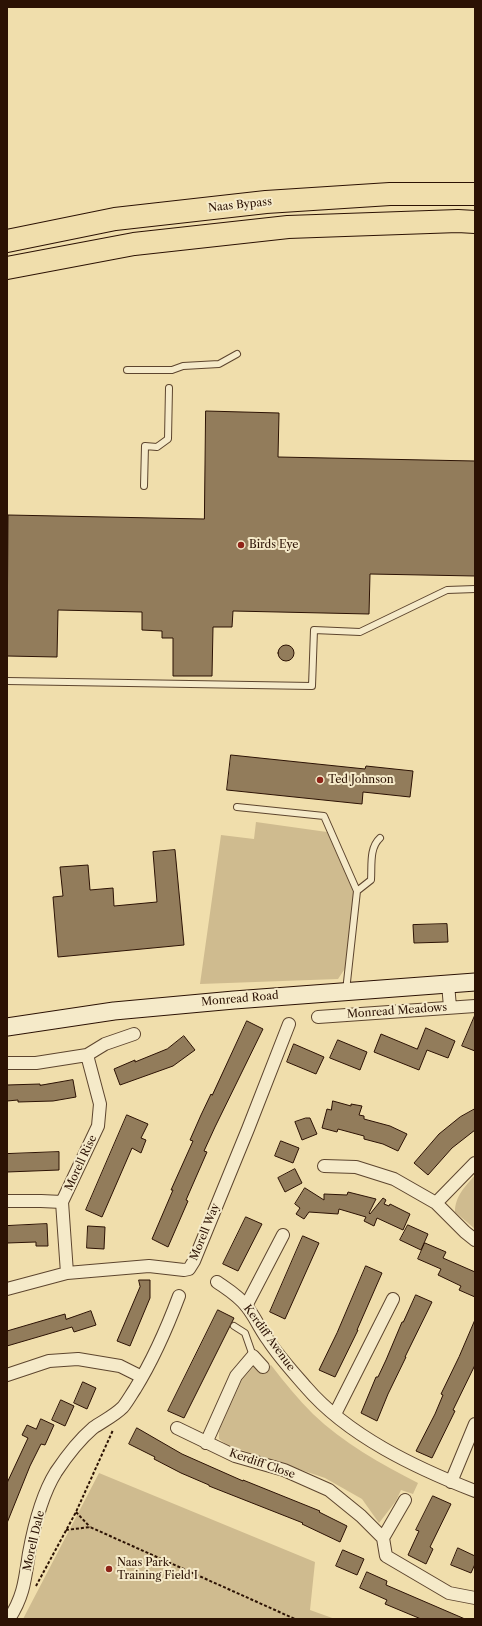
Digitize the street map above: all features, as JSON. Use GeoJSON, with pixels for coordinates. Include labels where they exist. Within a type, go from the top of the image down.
{"type":"FeatureCollection","features":[{"type":"Feature","properties":{"kind":"highway","name":"Naas Bypass"},"geometry":{"type":"LineString","coordinates":[[7,241],[115,219],[266,202],[390,194],[475,194]]}},
{"type":"Feature","properties":{"kind":"highway"},"geometry":{"type":"LineString","coordinates":[[7,268],[134,244],[288,227],[458,221],[475,222]]}},
{"type":"Feature","properties":{"kind":"street","name":"Monread Road"},"geometry":{"type":"LineString","coordinates":[[7,1027],[114,1011],[346,991],[475,982]]}},
{"type":"Feature","properties":{"kind":"street"},"geometry":{"type":"LineString","coordinates":[[448,984],[450,1007]]}},
{"type":"Feature","properties":{"kind":"street","name":"Monread Meadows"},"geometry":{"type":"LineString","coordinates":[[318,1017],[475,1006]]}},
{"type":"Feature","properties":{"kind":"street","name":"Morell Way"},"geometry":{"type":"LineString","coordinates":[[7,1289],[68,1274],[149,1266],[184,1270],[189,1269],[248,1129],[289,1024]]}},
{"type":"Feature","properties":{"kind":"street"},"geometry":{"type":"LineString","coordinates":[[7,1063],[36,1063],[87,1054],[105,1044],[134,1034]]}},
{"type":"Feature","properties":{"kind":"street","name":"Morell Rise"},"geometry":{"type":"LineString","coordinates":[[68,1274],[62,1202],[98,1126],[100,1104],[87,1054]]}},
{"type":"Feature","properties":{"kind":"street"},"geometry":{"type":"LineString","coordinates":[[436,1203],[475,1163]]}},
{"type":"Feature","properties":{"kind":"street"},"geometry":{"type":"LineString","coordinates":[[324,1166],[356,1167],[394,1179],[436,1203],[475,1240]]}},
{"type":"Feature","properties":{"kind":"street"},"geometry":{"type":"LineString","coordinates":[[7,1202],[62,1202]]}},
{"type":"Feature","properties":{"kind":"street"},"geometry":{"type":"LineString","coordinates":[[246,1306],[283,1235]]}},
{"type":"Feature","properties":{"kind":"street","name":"Kerdiff Avenue"},"geometry":{"type":"LineString","coordinates":[[216,1282],[229,1290],[246,1306],[273,1347],[307,1388],[335,1414],[383,1449],[451,1482],[475,1491]]}},
{"type":"Feature","properties":{"kind":"street","name":"Morell Dale"},"geometry":{"type":"LineString","coordinates":[[9,1619],[16,1608],[24,1586],[35,1524],[45,1496],[56,1473],[71,1452],[93,1428],[124,1406],[142,1378],[179,1296]]}},
{"type":"Feature","properties":{"kind":"street"},"geometry":{"type":"LineString","coordinates":[[335,1414],[393,1298]]}},
{"type":"Feature","properties":{"kind":"street"},"geometry":{"type":"LineString","coordinates":[[206,1443],[236,1376],[253,1356],[263,1366]]}},
{"type":"Feature","properties":{"kind":"street"},"geometry":{"type":"LineString","coordinates":[[7,1375],[49,1361],[78,1359],[120,1366],[142,1378]]}},
{"type":"Feature","properties":{"kind":"street"},"geometry":{"type":"LineString","coordinates":[[451,1482],[475,1424]]}},
{"type":"Feature","properties":{"kind":"street","name":"Kerdiff Close"},"geometry":{"type":"LineString","coordinates":[[177,1428],[235,1456],[284,1470],[329,1490],[361,1516],[383,1538]]}},
{"type":"Feature","properties":{"kind":"street"},"geometry":{"type":"LineString","coordinates":[[406,1500],[383,1538],[386,1556],[449,1593],[475,1598]]}},
{"type":"Feature","properties":{"kind":"lane"},"geometry":{"type":"LineString","coordinates":[[126,370],[172,370],[183,366],[219,364],[237,354]]}},
{"type":"Feature","properties":{"kind":"lane"},"geometry":{"type":"LineString","coordinates":[[144,486],[145,446],[157,447],[168,439],[169,388]]}},
{"type":"Feature","properties":{"kind":"lane"},"geometry":{"type":"LineString","coordinates":[[7,681],[312,686],[314,630],[360,632],[447,590],[475,589]]}},
{"type":"Feature","properties":{"kind":"lane"},"geometry":{"type":"LineString","coordinates":[[238,807],[324,816],[357,891],[346,991]]}},
{"type":"Feature","properties":{"kind":"lane"},"geometry":{"type":"LineString","coordinates":[[357,891],[371,880],[372,855],[375,842],[380,838]]}},
{"type":"Feature","properties":{"kind":"lane"},"geometry":{"type":"LineString","coordinates":[[234,1326],[245,1333],[253,1356]]}},
{"type":"Feature","properties":{"kind":"path"},"geometry":{"type":"LineString","coordinates":[[33,1592],[76,1512],[119,1417],[117,1412]]}},
{"type":"Feature","properties":{"kind":"path"},"geometry":{"type":"LineString","coordinates":[[76,1512],[90,1527],[294,1619]]}},
{"type":"Feature","properties":{"kind":"path"},"geometry":{"type":"LineString","coordinates":[[66,1530],[90,1527]]}},
{"type":"Feature","properties":{"kind":"shaded area"},"geometry":{"type":"Polygon","coordinates":[[[256,822],[327,832],[356,898],[346,967],[338,979],[200,984],[221,835],[254,839],[256,822]]]}},
{"type":"Feature","properties":{"kind":"shaded area"},"geometry":{"type":"Polygon","coordinates":[[[475,1175],[475,1229],[455,1212],[455,1206],[464,1188],[475,1175]]]}},
{"type":"Feature","properties":{"kind":"shaded area"},"geometry":{"type":"Polygon","coordinates":[[[271,1365],[302,1402],[325,1425],[350,1444],[418,1483],[413,1494],[401,1490],[396,1501],[379,1523],[362,1499],[325,1478],[227,1445],[219,1439],[219,1431],[242,1380],[254,1366],[262,1371],[271,1365]]]}},
{"type":"Feature","properties":{"kind":"shaded area"},"geometry":{"type":"Polygon","coordinates":[[[99,1473],[315,1562],[310,1610],[335,1619],[23,1619],[99,1473]]]}},
{"type":"Feature","properties":{"kind":"building","name":"Birds Eye"},"geometry":{"type":"Polygon","coordinates":[[[206,411],[279,413],[278,457],[475,461],[475,576],[370,574],[369,614],[233,611],[232,627],[213,627],[212,676],[173,676],[173,638],[162,638],[162,631],[142,630],[142,612],[58,610],[57,657],[7,656],[8,515],[204,519],[206,411]]]}},
{"type":"Feature","properties":{"kind":"building"},"geometry":{"type":"Polygon","coordinates":[[[283,645],[289,645],[294,650],[292,659],[289,661],[283,661],[278,656],[278,650],[283,645]]]}},
{"type":"Feature","properties":{"kind":"building","name":"Ted Johnson"},"geometry":{"type":"Polygon","coordinates":[[[231,755],[365,769],[366,766],[413,771],[410,797],[363,792],[362,804],[227,790],[231,755]]]}},
{"type":"Feature","properties":{"kind":"building"},"geometry":{"type":"Polygon","coordinates":[[[175,850],[184,945],[58,957],[53,897],[63,896],[60,867],[88,865],[90,890],[113,888],[114,906],[157,902],[153,852],[175,850]]]}},
{"type":"Feature","properties":{"kind":"building"},"geometry":{"type":"Polygon","coordinates":[[[447,924],[448,942],[414,943],[413,925],[447,924]]]}},
{"type":"Feature","properties":{"kind":"building"},"geometry":{"type":"Polygon","coordinates":[[[475,1015],[475,1051],[462,1046],[475,1015]]]}},
{"type":"Feature","properties":{"kind":"building"},"geometry":{"type":"Polygon","coordinates":[[[247,1021],[263,1029],[204,1151],[207,1152],[168,1247],[152,1239],[173,1190],[171,1190],[193,1141],[190,1140],[247,1021]]]}},
{"type":"Feature","properties":{"kind":"building"},"geometry":{"type":"Polygon","coordinates":[[[426,1028],[455,1041],[448,1058],[427,1050],[419,1070],[374,1052],[381,1034],[417,1049],[426,1028]]]}},
{"type":"Feature","properties":{"kind":"building"},"geometry":{"type":"Polygon","coordinates":[[[184,1036],[195,1050],[173,1066],[120,1085],[114,1069],[167,1049],[184,1036]]]}},
{"type":"Feature","properties":{"kind":"building"},"geometry":{"type":"Polygon","coordinates":[[[338,1040],[367,1052],[360,1070],[330,1058],[338,1040]]]}},
{"type":"Feature","properties":{"kind":"building"},"geometry":{"type":"Polygon","coordinates":[[[294,1044],[324,1057],[316,1074],[287,1062],[294,1044]]]}},
{"type":"Feature","properties":{"kind":"building"},"geometry":{"type":"Polygon","coordinates":[[[73,1080],[76,1097],[53,1101],[7,1101],[7,1085],[40,1085],[73,1080]]]}},
{"type":"Feature","properties":{"kind":"building"},"geometry":{"type":"Polygon","coordinates":[[[333,1101],[351,1106],[351,1104],[362,1106],[359,1115],[364,1116],[364,1119],[390,1126],[407,1134],[398,1151],[383,1144],[364,1139],[364,1136],[338,1129],[337,1132],[322,1128],[327,1109],[331,1110],[333,1101]]]}},
{"type":"Feature","properties":{"kind":"building"},"geometry":{"type":"Polygon","coordinates":[[[475,1109],[475,1130],[452,1148],[428,1175],[414,1163],[439,1134],[460,1117],[475,1109]]]}},
{"type":"Feature","properties":{"kind":"building"},"geometry":{"type":"Polygon","coordinates":[[[127,1115],[148,1124],[141,1138],[146,1140],[141,1153],[132,1148],[102,1217],[86,1210],[127,1115]]]}},
{"type":"Feature","properties":{"kind":"building"},"geometry":{"type":"Polygon","coordinates":[[[310,1118],[317,1134],[302,1140],[295,1122],[310,1118]]]}},
{"type":"Feature","properties":{"kind":"building"},"geometry":{"type":"Polygon","coordinates":[[[281,1141],[299,1148],[293,1163],[275,1156],[281,1141]]]}},
{"type":"Feature","properties":{"kind":"building"},"geometry":{"type":"Polygon","coordinates":[[[59,1152],[59,1170],[7,1172],[7,1154],[59,1152]]]}},
{"type":"Feature","properties":{"kind":"building"},"geometry":{"type":"Polygon","coordinates":[[[295,1169],[302,1183],[285,1192],[278,1178],[295,1169]]]}},
{"type":"Feature","properties":{"kind":"building"},"geometry":{"type":"Polygon","coordinates":[[[305,1188],[324,1200],[324,1194],[347,1195],[348,1192],[376,1199],[369,1213],[370,1214],[383,1198],[386,1200],[384,1204],[389,1206],[390,1204],[410,1214],[403,1230],[377,1218],[374,1226],[364,1221],[366,1217],[339,1209],[338,1214],[309,1212],[304,1219],[296,1214],[300,1208],[295,1204],[305,1188]]]}},
{"type":"Feature","properties":{"kind":"building"},"geometry":{"type":"Polygon","coordinates":[[[246,1217],[262,1224],[238,1271],[223,1264],[246,1217]]]}},
{"type":"Feature","properties":{"kind":"building"},"geometry":{"type":"Polygon","coordinates":[[[47,1224],[48,1246],[36,1246],[36,1242],[7,1243],[7,1226],[47,1224]]]}},
{"type":"Feature","properties":{"kind":"building"},"geometry":{"type":"Polygon","coordinates":[[[408,1225],[428,1234],[421,1250],[400,1240],[408,1225]]]}},
{"type":"Feature","properties":{"kind":"building"},"geometry":{"type":"Polygon","coordinates":[[[88,1226],[105,1227],[104,1249],[87,1248],[88,1226]]]}},
{"type":"Feature","properties":{"kind":"building"},"geometry":{"type":"Polygon","coordinates":[[[303,1236],[319,1243],[285,1319],[270,1312],[303,1236]]]}},
{"type":"Feature","properties":{"kind":"building"},"geometry":{"type":"Polygon","coordinates":[[[425,1243],[446,1252],[443,1258],[475,1272],[475,1297],[459,1290],[461,1286],[438,1275],[441,1269],[418,1259],[425,1243]]]}},
{"type":"Feature","properties":{"kind":"building"},"geometry":{"type":"Polygon","coordinates":[[[366,1266],[382,1273],[358,1330],[335,1377],[319,1370],[366,1266]]]}},
{"type":"Feature","properties":{"kind":"building"},"geometry":{"type":"Polygon","coordinates":[[[139,1280],[150,1280],[150,1298],[130,1346],[117,1341],[140,1287],[139,1280]]]}},
{"type":"Feature","properties":{"kind":"building"},"geometry":{"type":"Polygon","coordinates":[[[416,1295],[432,1302],[405,1357],[377,1421],[361,1413],[376,1377],[378,1377],[402,1322],[416,1295]]]}},
{"type":"Feature","properties":{"kind":"building"},"geometry":{"type":"Polygon","coordinates":[[[218,1310],[234,1318],[184,1418],[168,1411],[218,1310]]]}},
{"type":"Feature","properties":{"kind":"building"},"geometry":{"type":"Polygon","coordinates":[[[91,1311],[96,1325],[74,1332],[72,1327],[7,1346],[7,1331],[65,1314],[66,1319],[91,1311]]]}},
{"type":"Feature","properties":{"kind":"building"},"geometry":{"type":"Polygon","coordinates":[[[475,1320],[475,1365],[432,1458],[416,1451],[435,1414],[443,1395],[441,1394],[475,1320]]]}},
{"type":"Feature","properties":{"kind":"building"},"geometry":{"type":"Polygon","coordinates":[[[83,1382],[96,1388],[87,1409],[74,1403],[83,1382]]]}},
{"type":"Feature","properties":{"kind":"building"},"geometry":{"type":"Polygon","coordinates":[[[61,1400],[74,1406],[65,1426],[52,1420],[61,1400]]]}},
{"type":"Feature","properties":{"kind":"building"},"geometry":{"type":"Polygon","coordinates":[[[41,1419],[54,1425],[45,1445],[41,1444],[30,1466],[7,1523],[7,1483],[28,1438],[22,1435],[27,1425],[36,1429],[41,1419]]]}},
{"type":"Feature","properties":{"kind":"building"},"geometry":{"type":"Polygon","coordinates":[[[137,1428],[182,1454],[243,1481],[320,1511],[319,1512],[347,1526],[340,1542],[302,1524],[303,1523],[209,1486],[154,1459],[155,1457],[129,1444],[137,1428]]]}},
{"type":"Feature","properties":{"kind":"building"},"geometry":{"type":"Polygon","coordinates":[[[433,1496],[451,1504],[430,1547],[433,1549],[426,1564],[408,1555],[419,1531],[416,1530],[433,1496]]]}},
{"type":"Feature","properties":{"kind":"building"},"geometry":{"type":"Polygon","coordinates":[[[458,1548],[475,1556],[475,1564],[471,1573],[451,1565],[458,1548]]]}},
{"type":"Feature","properties":{"kind":"building"},"geometry":{"type":"Polygon","coordinates":[[[343,1550],[364,1559],[357,1575],[336,1566],[343,1550]]]}},
{"type":"Feature","properties":{"kind":"building"},"geometry":{"type":"Polygon","coordinates":[[[367,1572],[387,1581],[386,1585],[465,1619],[421,1619],[385,1604],[387,1600],[360,1588],[367,1572]]]}},
{"type":"Feature","properties":{"kind":"place","name":"Birds Eye"},"geometry":{"type":"Point","coordinates":[241,545]}},
{"type":"Feature","properties":{"kind":"place","name":"Ted Johnson"},"geometry":{"type":"Point","coordinates":[320,780]}},
{"type":"Feature","properties":{"kind":"place","name":"Naas Park Training Field I"},"geometry":{"type":"Point","coordinates":[109,1569]}}]}
